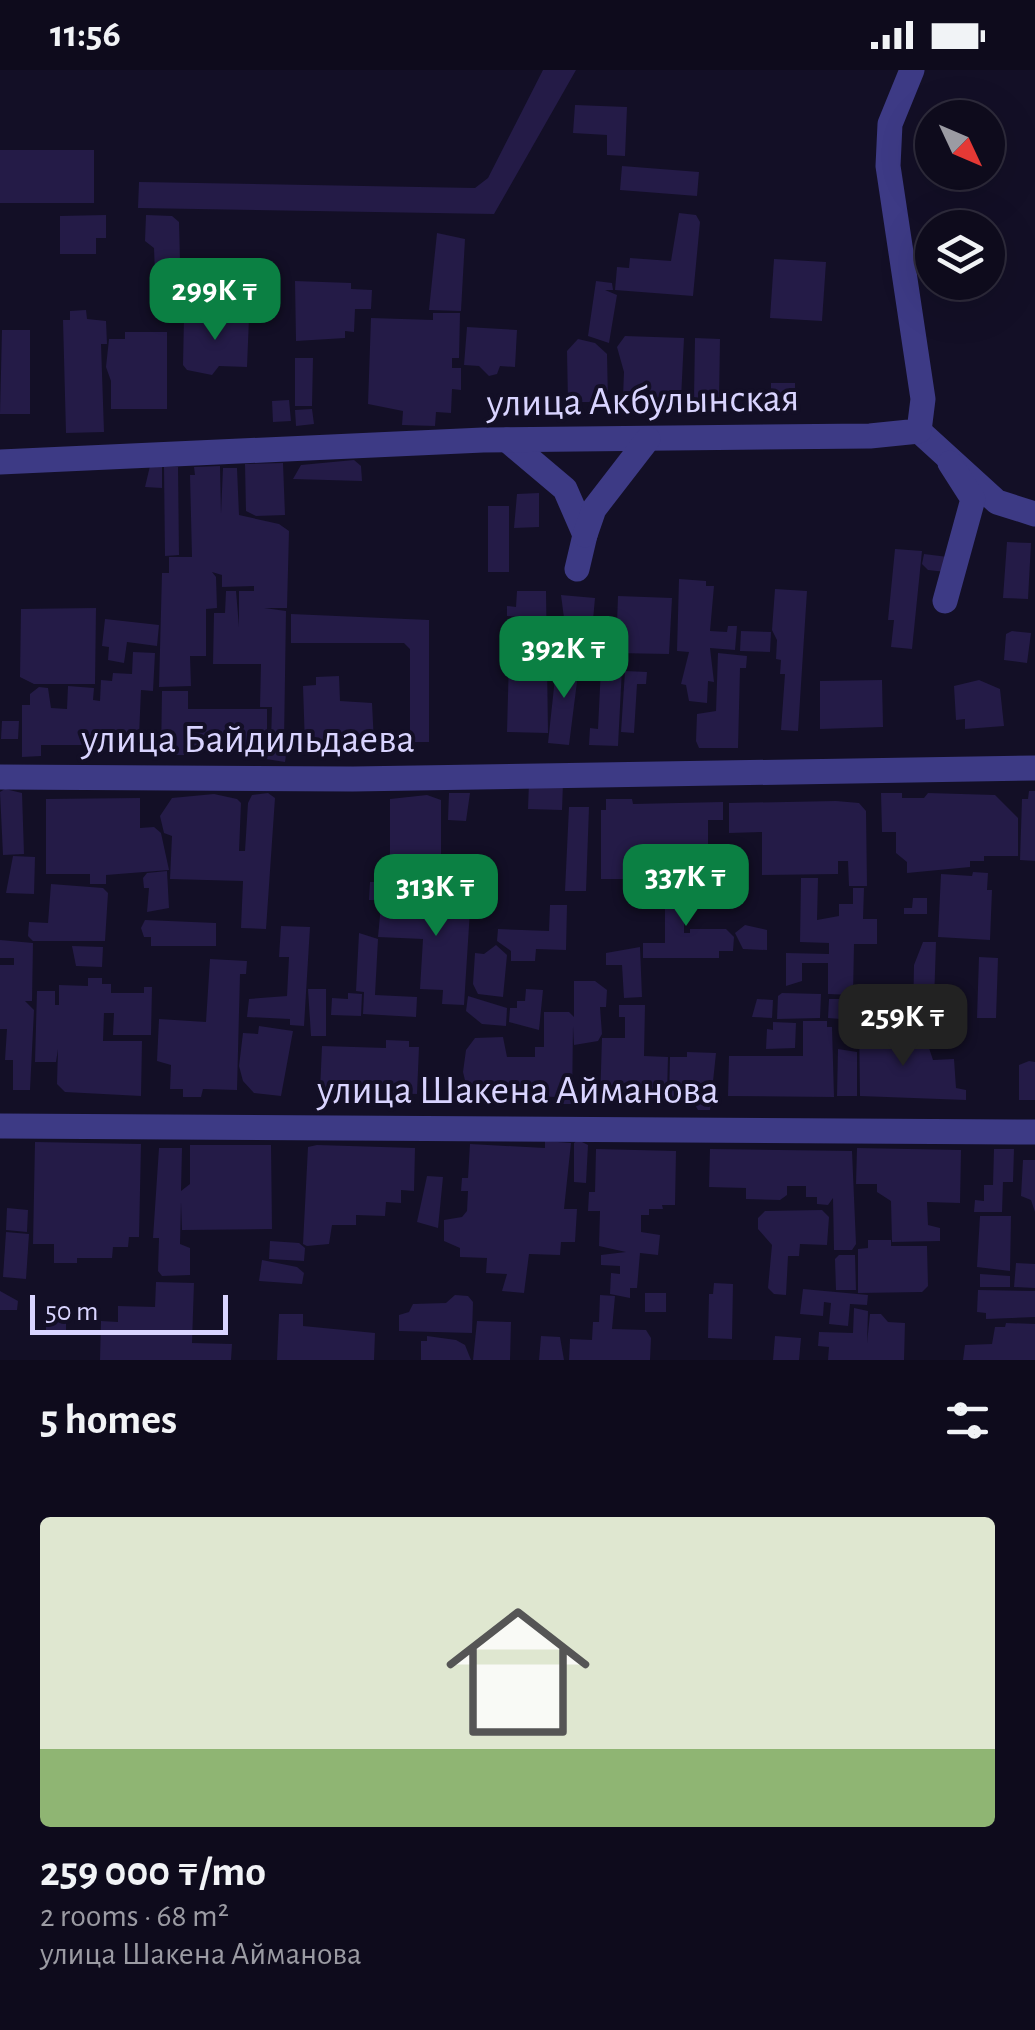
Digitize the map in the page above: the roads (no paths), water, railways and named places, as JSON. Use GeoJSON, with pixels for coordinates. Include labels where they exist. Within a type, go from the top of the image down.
{"type":"FeatureCollection","features":[{"type":"Feature","properties":{"kind":"street"},"geometry":{"type":"LineString","coordinates":[[912,70],[890,124],[888,166],[921,382],[919,430],[950,463],[997,502],[1035,514]]}},
{"type":"Feature","properties":{"kind":"street","name":"улица Акбулынская"},"geometry":{"type":"LineString","coordinates":[[0,462],[507,440],[870,436],[919,430]]}},
{"type":"Feature","properties":{"kind":"street"},"geometry":{"type":"LineString","coordinates":[[577,568],[594,509],[648,439]]}},
{"type":"Feature","properties":{"kind":"street"},"geometry":{"type":"LineString","coordinates":[[507,440],[565,488],[585,535]]}},
{"type":"Feature","properties":{"kind":"street"},"geometry":{"type":"LineString","coordinates":[[945,602],[973,500],[950,463]]}},
{"type":"Feature","properties":{"kind":"street","name":"улица Байдильдаева"},"geometry":{"type":"LineString","coordinates":[[0,777],[353,780],[1035,768]]}},
{"type":"Feature","properties":{"kind":"street","name":"улица Шакена Айманова"},"geometry":{"type":"LineString","coordinates":[[0,1126],[1035,1132]]}}]}
